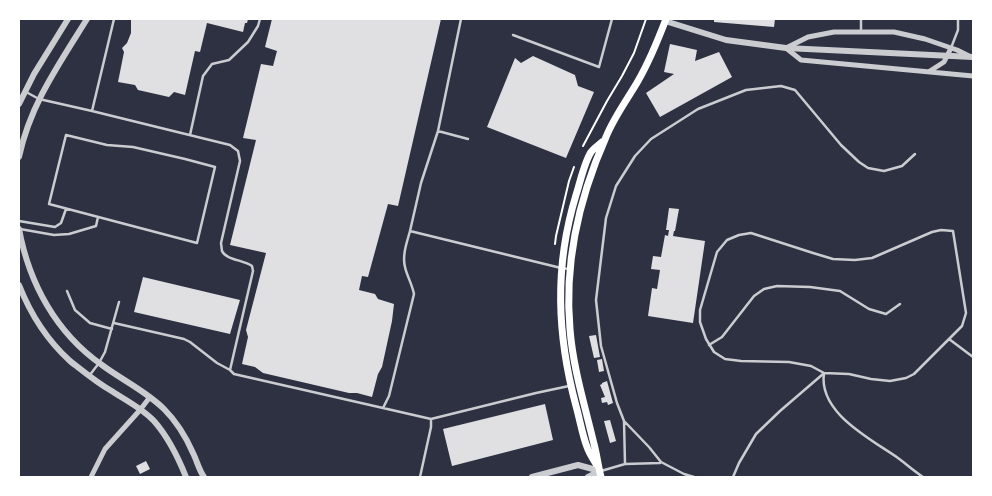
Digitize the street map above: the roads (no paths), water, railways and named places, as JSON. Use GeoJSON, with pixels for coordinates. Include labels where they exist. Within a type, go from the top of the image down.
{"type":"FeatureCollection","features":[{"type":"Feature","properties":{"kind":"main road"},"geometry":{"type":"LineString","coordinates":[[600,474],[595,446],[581,393],[570,329],[569,269],[573,240],[579,212],[604,140],[639,80],[650,57],[663,20]]}},
{"type":"Feature","properties":{"kind":"main road"},"geometry":{"type":"LineString","coordinates":[[600,474],[587,448],[571,386],[561,329],[560,298],[561,268],[571,210],[591,152],[604,140]]}},
{"type":"Feature","properties":{"kind":"street"},"geometry":{"type":"LineString","coordinates":[[19,104],[34,74],[68,19]]}},
{"type":"Feature","properties":{"kind":"street"},"geometry":{"type":"LineString","coordinates":[[19,157],[29,119],[87,19]]}},
{"type":"Feature","properties":{"kind":"street"},"geometry":{"type":"LineString","coordinates":[[663,20],[726,40],[786,48],[973,57]]}},
{"type":"Feature","properties":{"kind":"street"},"geometry":{"type":"LineString","coordinates":[[786,48],[808,37],[834,32],[894,32],[925,39],[973,57]]}},
{"type":"Feature","properties":{"kind":"street"},"geometry":{"type":"LineString","coordinates":[[786,48],[801,60],[973,76]]}},
{"type":"Feature","properties":{"kind":"street"},"geometry":{"type":"LineString","coordinates":[[930,71],[944,62],[951,48]]}},
{"type":"Feature","properties":{"kind":"street"},"geometry":{"type":"LineString","coordinates":[[19,229],[28,265],[42,297],[53,315],[80,348],[164,408],[186,438],[204,477]]}},
{"type":"Feature","properties":{"kind":"street"},"geometry":{"type":"LineString","coordinates":[[19,285],[39,324],[53,342],[89,376],[152,420],[167,438],[186,477]]}},
{"type":"Feature","properties":{"kind":"street"},"geometry":{"type":"LineString","coordinates":[[91,477],[105,449],[150,397]]}},
{"type":"Feature","properties":{"kind":"street"},"geometry":{"type":"LineString","coordinates":[[532,477],[578,465],[600,474]]}},
{"type":"Feature","properties":{"kind":"street"},"geometry":{"type":"LineString","coordinates":[[588,477],[600,474]]}},
{"type":"Feature","properties":{"kind":"lane"},"geometry":{"type":"LineString","coordinates":[[92,111],[114,19]]}},
{"type":"Feature","properties":{"kind":"lane"},"geometry":{"type":"LineString","coordinates":[[190,135],[203,76],[212,64],[229,60],[248,42],[260,19]]}},
{"type":"Feature","properties":{"kind":"lane"},"geometry":{"type":"LineString","coordinates":[[383,408],[389,396],[414,294],[405,267],[404,254],[421,183],[438,131],[461,19]]}},
{"type":"Feature","properties":{"kind":"lane"},"geometry":{"type":"LineString","coordinates":[[512,34],[599,67],[612,19]]}},
{"type":"Feature","properties":{"kind":"lane"},"geometry":{"type":"LineString","coordinates":[[861,19],[861,31]]}},
{"type":"Feature","properties":{"kind":"lane"},"geometry":{"type":"LineString","coordinates":[[951,48],[958,30],[958,19]]}},
{"type":"Feature","properties":{"kind":"lane"},"geometry":{"type":"LineString","coordinates":[[625,464],[624,421],[601,346],[596,300],[606,218],[616,186],[635,156],[651,139],[698,109],[746,90],[782,86],[795,90],[841,145],[868,168],[884,171],[902,166],[915,154]]}},
{"type":"Feature","properties":{"kind":"lane"},"geometry":{"type":"LineString","coordinates":[[24,92],[39,99],[230,144],[238,151],[240,161],[221,243],[222,251],[227,257],[248,262],[252,266],[253,271],[230,370]]}},
{"type":"Feature","properties":{"kind":"lane"},"geometry":{"type":"LineString","coordinates":[[438,131],[468,140]]}},
{"type":"Feature","properties":{"kind":"lane"},"geometry":{"type":"LineString","coordinates":[[66,135],[107,145],[133,147],[215,167],[197,243],[66,209],[49,204],[66,135]]}},
{"type":"Feature","properties":{"kind":"lane"},"geometry":{"type":"LineString","coordinates":[[19,221],[54,227],[61,223],[66,209]]}},
{"type":"Feature","properties":{"kind":"lane"},"geometry":{"type":"LineString","coordinates":[[19,229],[54,235],[69,234],[96,226],[98,217]]}},
{"type":"Feature","properties":{"kind":"lane"},"geometry":{"type":"LineString","coordinates":[[941,230],[953,231],[966,313],[962,326],[949,339],[914,374],[906,378],[890,381],[849,374],[824,374],[811,366],[788,362],[741,362],[725,359],[714,352],[709,345],[700,322],[700,310],[717,252],[727,240],[739,235],[751,233],[833,259],[855,260],[872,258],[932,232],[941,230]]}},
{"type":"Feature","properties":{"kind":"lane"},"geometry":{"type":"LineString","coordinates":[[410,231],[569,269]]}},
{"type":"Feature","properties":{"kind":"lane"},"geometry":{"type":"LineString","coordinates":[[709,345],[722,337],[754,296],[764,289],[777,286],[810,287],[840,291],[869,309],[886,314],[900,304]]}},
{"type":"Feature","properties":{"kind":"lane"},"geometry":{"type":"LineString","coordinates":[[67,291],[75,310],[90,323],[112,328]]}},
{"type":"Feature","properties":{"kind":"lane"},"geometry":{"type":"LineString","coordinates":[[89,376],[105,352],[119,302]]}},
{"type":"Feature","properties":{"kind":"lane"},"geometry":{"type":"LineString","coordinates":[[114,323],[184,339],[234,374],[430,419],[536,392],[571,386]]}},
{"type":"Feature","properties":{"kind":"lane"},"geometry":{"type":"LineString","coordinates":[[949,339],[973,357]]}},
{"type":"Feature","properties":{"kind":"lane"},"geometry":{"type":"LineString","coordinates":[[733,477],[756,434],[824,374]]}},
{"type":"Feature","properties":{"kind":"lane"},"geometry":{"type":"LineString","coordinates":[[824,374],[823,382],[827,395],[834,408],[844,419],[868,439],[923,477]]}},
{"type":"Feature","properties":{"kind":"lane"},"geometry":{"type":"LineString","coordinates":[[420,477],[431,427],[430,419]]}},
{"type":"Feature","properties":{"kind":"lane"},"geometry":{"type":"LineString","coordinates":[[624,421],[661,462],[694,477]]}},
{"type":"Feature","properties":{"kind":"lane"},"geometry":{"type":"LineString","coordinates":[[600,474],[625,464],[661,462]]}}]}
